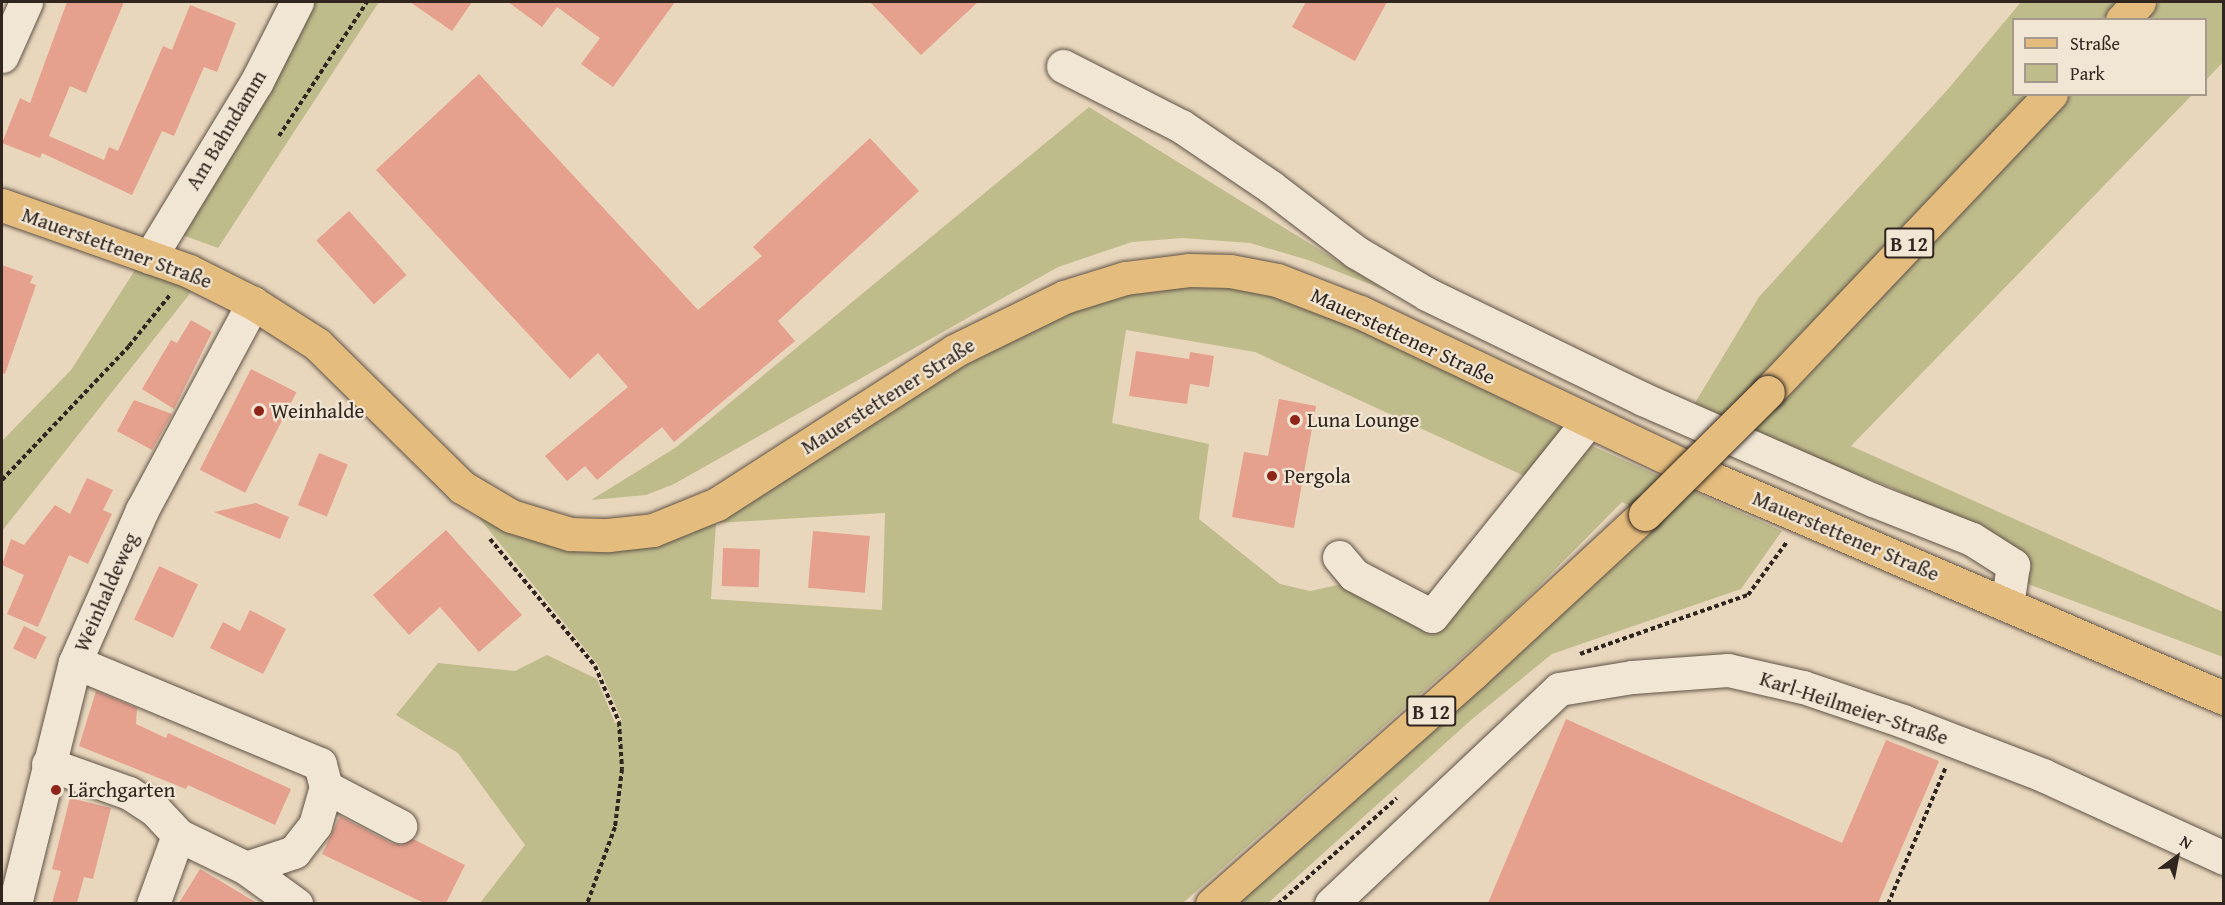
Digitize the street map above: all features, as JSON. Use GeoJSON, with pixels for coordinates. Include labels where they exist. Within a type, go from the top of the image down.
{"type":"FeatureCollection","features":[{"type":"Feature","properties":{"kind":"main road"},"geometry":{"type":"LineString","coordinates":[[2124,18],[2139,2]]}},
{"type":"Feature","properties":{"kind":"main road","name":"B 12"},"geometry":{"type":"LineString","coordinates":[[1212,903],[1473,673],[1645,514],[1768,392],[2049,96]]}},
{"type":"Feature","properties":{"kind":"main road","name":"Mauerstettener Straße"},"geometry":{"type":"LineString","coordinates":[[2,205],[189,271],[253,303],[317,344],[462,487],[511,516],[570,534],[608,536],[653,530],[717,504],[954,351],[1064,297],[1125,278],[1189,270],[1230,271],[1287,284],[1360,312],[1588,422],[2223,698]]}},
{"type":"Feature","properties":{"kind":"street"},"geometry":{"type":"LineString","coordinates":[[2,56],[27,2]]}},
{"type":"Feature","properties":{"kind":"street","name":"Am Bahndamm"},"geometry":{"type":"LineString","coordinates":[[150,256],[256,83],[297,2]]}},
{"type":"Feature","properties":{"kind":"street"},"geometry":{"type":"LineString","coordinates":[[1063,66],[1181,126],[1271,187],[1356,252],[1427,294],[1643,399],[1873,500],[1972,539],[2013,565],[2007,605]]}},
{"type":"Feature","properties":{"kind":"street","name":"Weinhaldeweg"},"geometry":{"type":"LineString","coordinates":[[15,903],[75,662],[142,510],[253,303]]}},
{"type":"Feature","properties":{"kind":"street"},"geometry":{"type":"LineString","coordinates":[[1339,556],[1354,576],[1432,616],[1588,422]]}},
{"type":"Feature","properties":{"kind":"street"},"geometry":{"type":"LineString","coordinates":[[75,662],[320,764],[326,787],[315,825],[294,852],[246,868]]}},
{"type":"Feature","properties":{"kind":"street","name":"Karl-Heilmeier-Straße"},"geometry":{"type":"LineString","coordinates":[[1331,903],[1559,689],[1632,676],[1728,670],[1803,687],[1957,741],[2042,775],[2223,858]]}},
{"type":"Feature","properties":{"kind":"street"},"geometry":{"type":"LineString","coordinates":[[48,764],[129,793],[155,810],[178,835],[246,868],[296,903]]}},
{"type":"Feature","properties":{"kind":"street"},"geometry":{"type":"LineString","coordinates":[[326,787],[400,826]]}},
{"type":"Feature","properties":{"kind":"street"},"geometry":{"type":"LineString","coordinates":[[153,903],[178,835]]}},
{"type":"Feature","properties":{"kind":"path"},"geometry":{"type":"LineString","coordinates":[[279,136],[366,2]]}},
{"type":"Feature","properties":{"kind":"path"},"geometry":{"type":"LineString","coordinates":[[2,480],[129,346],[189,271]]}},
{"type":"Feature","properties":{"kind":"path"},"geometry":{"type":"LineString","coordinates":[[486,535],[595,666],[619,722],[622,769],[615,827],[587,903]]}},
{"type":"Feature","properties":{"kind":"path"},"geometry":{"type":"LineString","coordinates":[[1888,903],[1957,741]]}},
{"type":"Feature","properties":{"kind":"green space"},"geometry":{"type":"Polygon","coordinates":[[[307,2],[379,2],[218,248],[174,232],[307,2]]]}},
{"type":"Feature","properties":{"kind":"green space"},"geometry":{"type":"Polygon","coordinates":[[[2021,2],[2119,2],[2103,18],[2012,18],[2012,96],[2029,96],[1780,398],[2070,96],[2191,96],[1851,446],[2223,612],[2223,657],[2023,582],[1984,532],[1890,487],[1690,411],[1759,297],[1949,88],[2021,2]]]}},
{"type":"Feature","properties":{"kind":"green space"},"geometry":{"type":"Polygon","coordinates":[[[2160,2],[2223,2],[2223,62],[2207,79],[2207,18],[2144,18],[2160,2]]]}},
{"type":"Feature","properties":{"kind":"green space"},"geometry":{"type":"Polygon","coordinates":[[[1089,107],[1385,290],[1308,260],[1250,243],[1183,238],[1132,242],[1058,267],[674,484],[646,495],[591,500],[675,448],[1089,107]]]}},
{"type":"Feature","properties":{"kind":"green space"},"geometry":{"type":"Polygon","coordinates":[[[137,267],[192,291],[2,531],[2,441],[71,370],[137,267]]]}},
{"type":"Feature","properties":{"kind":"green space"},"geometry":{"type":"Polygon","coordinates":[[[1232,280],[1356,326],[1569,432],[1533,480],[1255,352],[1126,330],[1112,423],[1209,444],[1199,519],[1280,584],[1310,591],[1351,582],[1432,623],[1552,492],[1590,445],[1782,531],[1741,589],[1552,654],[1471,720],[1268,903],[1231,903],[1661,522],[1622,502],[1510,615],[1183,903],[480,903],[525,845],[458,753],[396,715],[438,663],[515,671],[547,655],[597,679],[615,723],[622,721],[598,665],[472,509],[607,547],[1065,306],[1126,287],[1232,280]],[[885,513],[716,523],[711,599],[882,610],[885,513]]]}},
{"type":"Feature","properties":{"kind":"building"},"geometry":{"type":"Polygon","coordinates":[[[67,2],[124,2],[86,93],[70,86],[49,136],[104,160],[109,147],[118,151],[163,46],[172,50],[190,5],[236,23],[217,72],[204,67],[174,136],[162,131],[132,195],[42,153],[40,158],[2,143],[20,98],[30,103],[67,2]]]}},
{"type":"Feature","properties":{"kind":"building"},"geometry":{"type":"Polygon","coordinates":[[[410,2],[472,2],[452,31],[410,2]]]}},
{"type":"Feature","properties":{"kind":"building"},"geometry":{"type":"Polygon","coordinates":[[[508,2],[675,2],[613,87],[581,64],[600,38],[557,7],[542,27],[508,2]]]}},
{"type":"Feature","properties":{"kind":"building"},"geometry":{"type":"Polygon","coordinates":[[[870,2],[978,2],[921,55],[870,2]]]}},
{"type":"Feature","properties":{"kind":"building"},"geometry":{"type":"Polygon","coordinates":[[[1306,2],[1387,2],[1355,61],[1292,27],[1306,2]]]}},
{"type":"Feature","properties":{"kind":"building"},"geometry":{"type":"Polygon","coordinates":[[[479,74],[698,310],[762,256],[753,247],[870,138],[919,191],[778,321],[795,341],[674,442],[662,427],[597,480],[585,466],[567,481],[545,456],[628,387],[598,353],[570,379],[376,170],[479,74]]]}},
{"type":"Feature","properties":{"kind":"building"},"geometry":{"type":"Polygon","coordinates":[[[349,211],[407,275],[374,304],[316,240],[349,211]]]}},
{"type":"Feature","properties":{"kind":"building"},"geometry":{"type":"Polygon","coordinates":[[[2,265],[33,276],[30,283],[36,285],[5,374],[2,373],[2,265]]]}},
{"type":"Feature","properties":{"kind":"building"},"geometry":{"type":"Polygon","coordinates":[[[191,320],[212,332],[174,409],[142,389],[171,340],[177,343],[191,320]]]}},
{"type":"Feature","properties":{"kind":"building"},"geometry":{"type":"Polygon","coordinates":[[[1136,351],[1189,359],[1190,352],[1214,356],[1209,387],[1190,384],[1187,404],[1129,396],[1136,351]]]}},
{"type":"Feature","properties":{"kind":"building"},"geometry":{"type":"Polygon","coordinates":[[[251,369],[296,392],[245,493],[200,470],[251,369]]]}},
{"type":"Feature","properties":{"kind":"building","name":"Pergola"},"geometry":{"type":"Polygon","coordinates":[[[1279,399],[1316,406],[1294,528],[1232,517],[1244,452],[1268,456],[1279,399]]]}},
{"type":"Feature","properties":{"kind":"building"},"geometry":{"type":"Polygon","coordinates":[[[134,400],[172,414],[152,450],[117,431],[134,400]]]}},
{"type":"Feature","properties":{"kind":"building"},"geometry":{"type":"Polygon","coordinates":[[[319,453],[348,465],[327,517],[298,505],[319,453]]]}},
{"type":"Feature","properties":{"kind":"building"},"geometry":{"type":"Polygon","coordinates":[[[87,478],[113,490],[103,510],[112,514],[88,564],[69,555],[38,627],[7,614],[24,575],[2,565],[11,539],[24,545],[55,505],[70,514],[87,478]]]}},
{"type":"Feature","properties":{"kind":"building"},"geometry":{"type":"Polygon","coordinates":[[[256,503],[289,517],[280,539],[214,512],[256,503]]]}},
{"type":"Feature","properties":{"kind":"building"},"geometry":{"type":"Polygon","coordinates":[[[446,530],[522,615],[479,652],[440,607],[409,635],[373,595],[446,530]]]}},
{"type":"Feature","properties":{"kind":"building"},"geometry":{"type":"Polygon","coordinates":[[[813,531],[870,536],[865,593],[808,588],[813,531]]]}},
{"type":"Feature","properties":{"kind":"building"},"geometry":{"type":"Polygon","coordinates":[[[723,548],[760,549],[759,587],[722,586],[723,548]]]}},
{"type":"Feature","properties":{"kind":"building"},"geometry":{"type":"Polygon","coordinates":[[[159,566],[198,584],[173,638],[134,619],[159,566]]]}},
{"type":"Feature","properties":{"kind":"building"},"geometry":{"type":"Polygon","coordinates":[[[250,610],[286,629],[263,674],[210,648],[223,622],[240,631],[250,610]]]}},
{"type":"Feature","properties":{"kind":"building"},"geometry":{"type":"Polygon","coordinates":[[[24,626],[46,637],[36,659],[13,648],[24,626]]]}},
{"type":"Feature","properties":{"kind":"building"},"geometry":{"type":"Polygon","coordinates":[[[96,691],[137,708],[136,724],[166,738],[168,733],[291,789],[275,825],[188,785],[186,789],[79,746],[96,691]]]}},
{"type":"Feature","properties":{"kind":"building"},"geometry":{"type":"Polygon","coordinates":[[[1566,719],[1842,843],[1886,740],[1939,761],[1878,903],[1488,903],[1566,719]]]}},
{"type":"Feature","properties":{"kind":"building"},"geometry":{"type":"Polygon","coordinates":[[[70,798],[111,808],[93,879],[84,877],[77,903],[52,903],[61,871],[52,869],[70,798]]]}},
{"type":"Feature","properties":{"kind":"building"},"geometry":{"type":"Polygon","coordinates":[[[340,816],[391,843],[401,845],[413,839],[465,865],[446,903],[424,903],[322,854],[340,816]]]}},
{"type":"Feature","properties":{"kind":"building"},"geometry":{"type":"Polygon","coordinates":[[[200,869],[222,882],[257,903],[179,903],[200,869]]]}},
{"type":"Feature","properties":{"kind":"place","name":"Weinhalde"},"geometry":{"type":"Point","coordinates":[259,411]}},
{"type":"Feature","properties":{"kind":"place","name":"Luna Lounge"},"geometry":{"type":"Point","coordinates":[1295,420]}},
{"type":"Feature","properties":{"kind":"place","name":"Pergola"},"geometry":{"type":"Point","coordinates":[1272,476]}},
{"type":"Feature","properties":{"kind":"place","name":"Lärchgarten"},"geometry":{"type":"Point","coordinates":[56,790]}}]}
